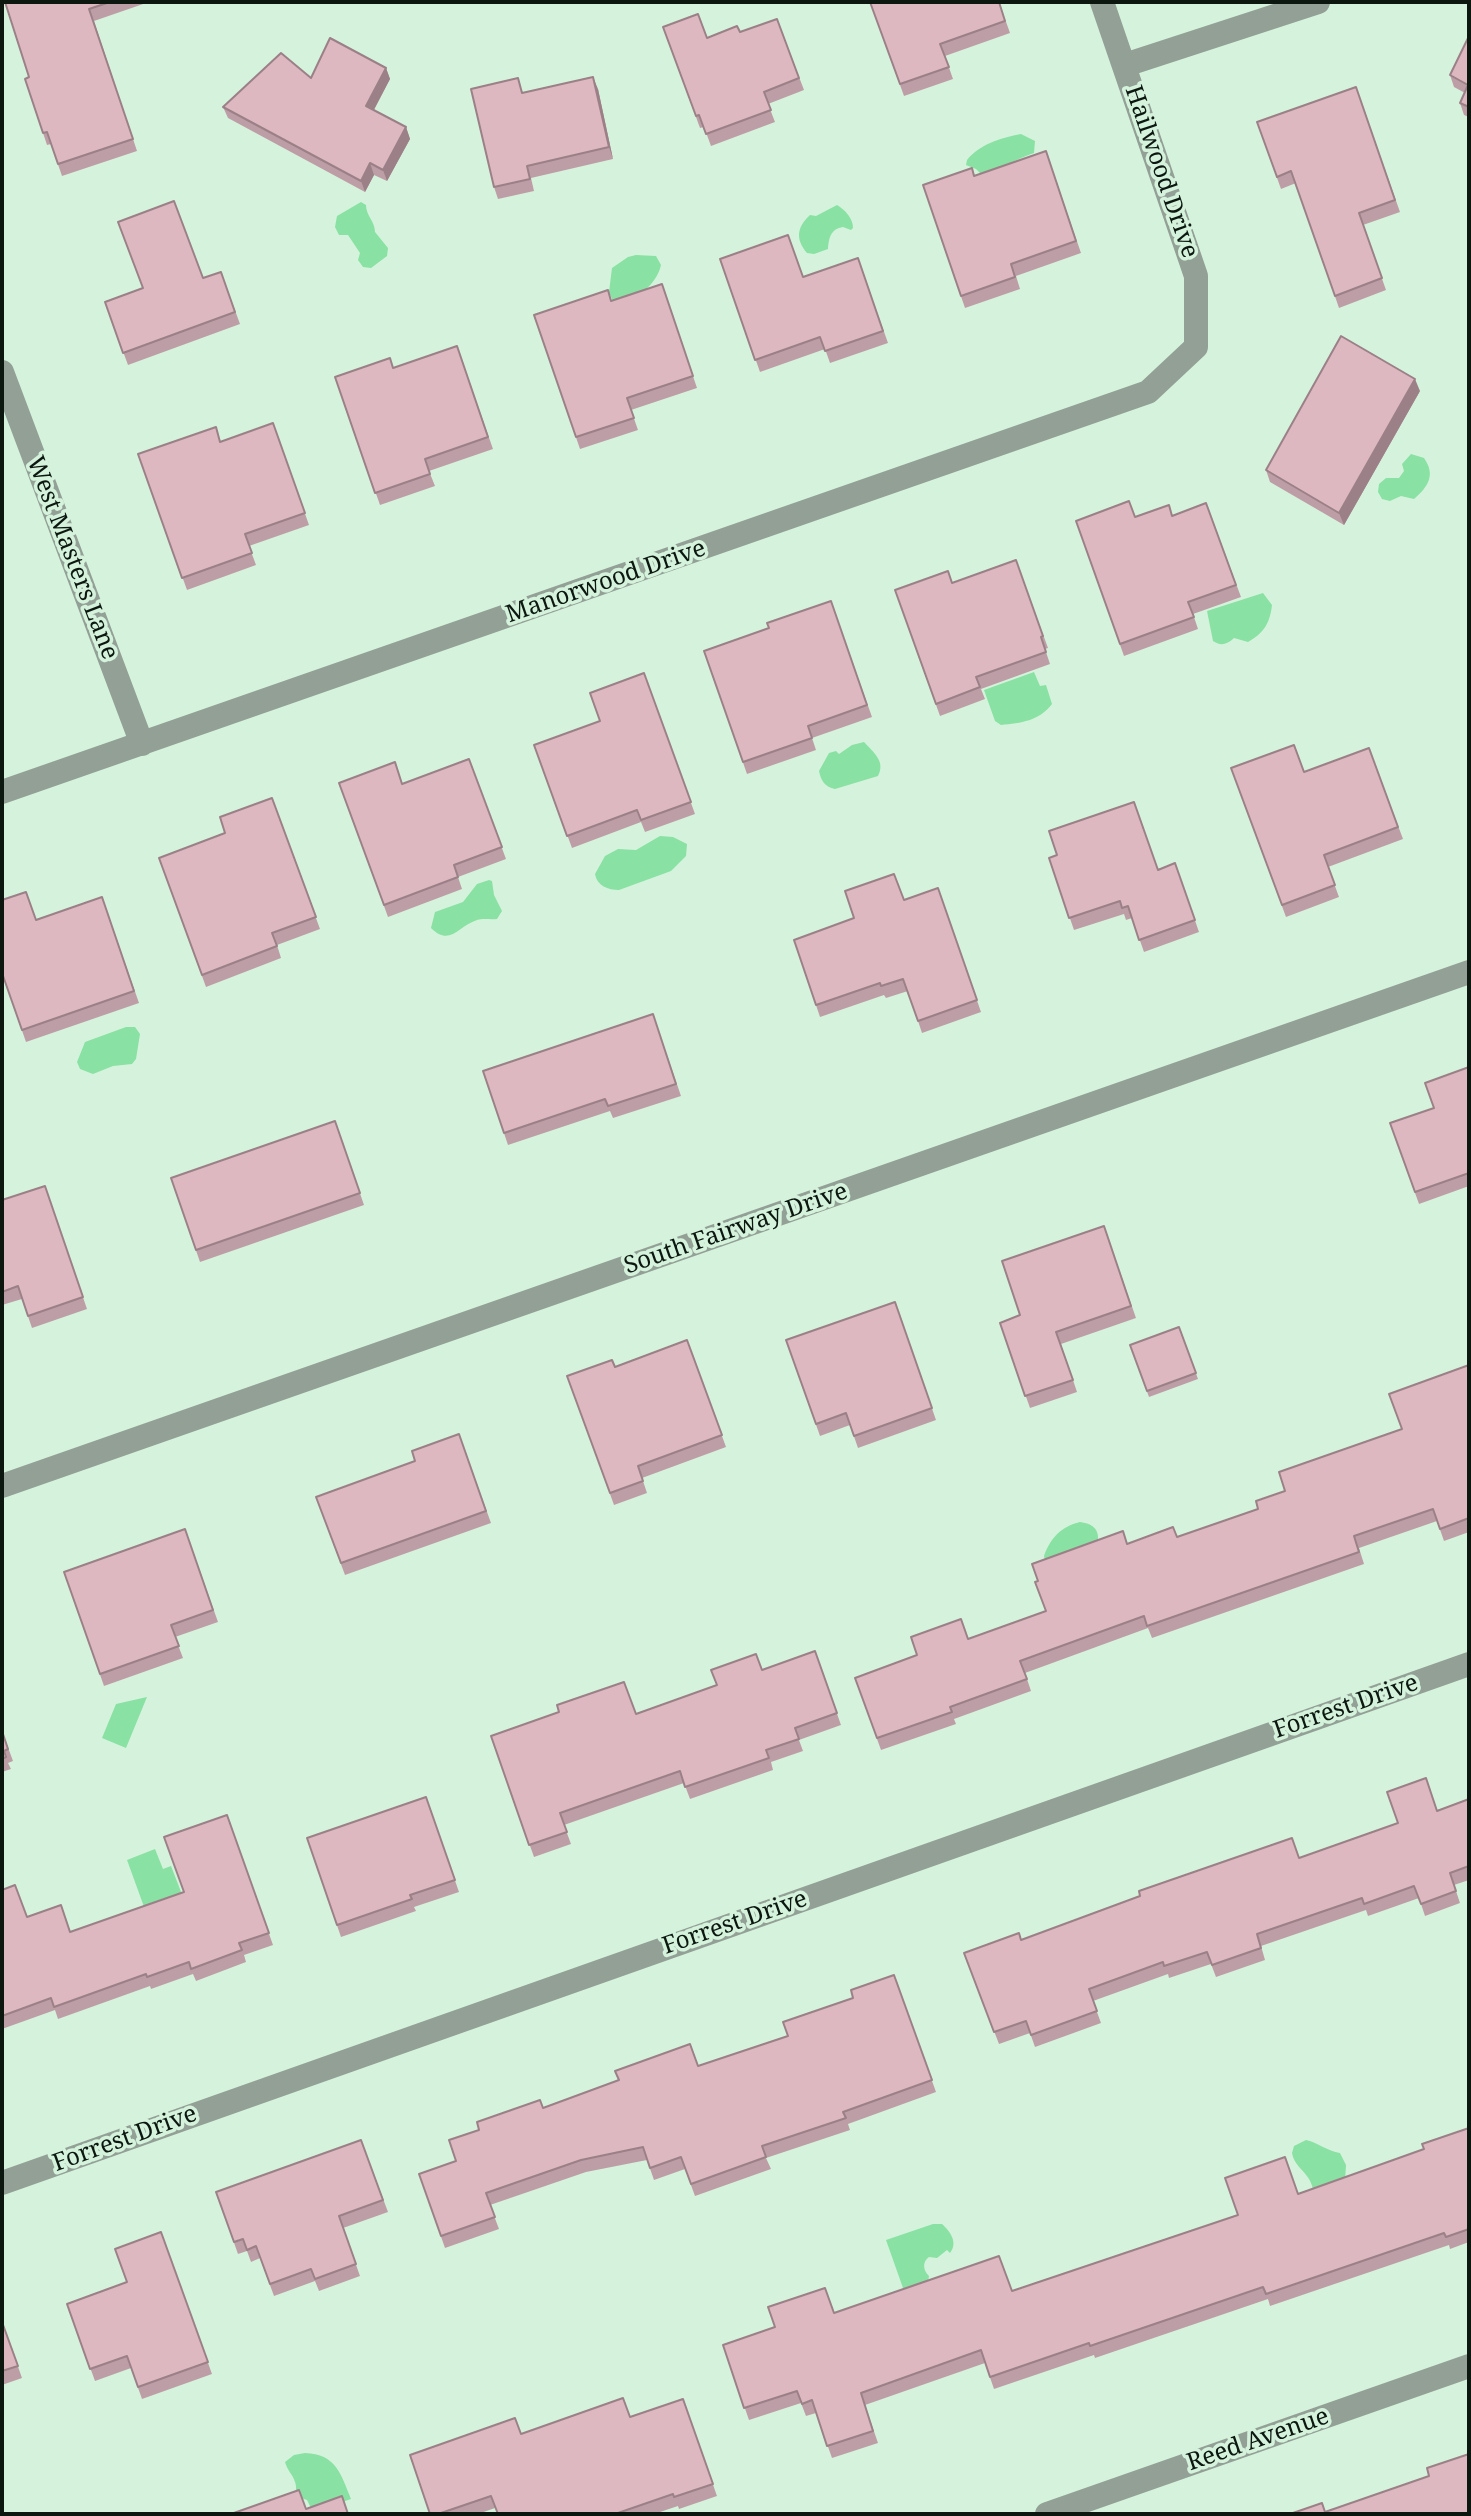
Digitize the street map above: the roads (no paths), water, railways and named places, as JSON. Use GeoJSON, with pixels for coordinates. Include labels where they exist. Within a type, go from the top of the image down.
{"type":"FeatureCollection","features":[{"type":"Feature","properties":{"kind":"street","name":"Hailwood Drive"},"geometry":{"type":"LineString","coordinates":[[1102,2],[1196,276],[1196,347]]}},
{"type":"Feature","properties":{"kind":"street"},"geometry":{"type":"LineString","coordinates":[[1125,65],[1318,2]]}},
{"type":"Feature","properties":{"kind":"street","name":"Manorwood Drive"},"geometry":{"type":"LineString","coordinates":[[2,792],[1148,392],[1196,347]]}},
{"type":"Feature","properties":{"kind":"street","name":"West Masters Lane"},"geometry":{"type":"LineString","coordinates":[[2,372],[142,744]]}},
{"type":"Feature","properties":{"kind":"street","name":"South Fairway Drive"},"geometry":{"type":"LineString","coordinates":[[2,1486],[1469,972]]}},
{"type":"Feature","properties":{"kind":"street","name":"Forrest Drive"},"geometry":{"type":"LineString","coordinates":[[2,2183],[1469,1664]]}},
{"type":"Feature","properties":{"kind":"street","name":"Reed Avenue"},"geometry":{"type":"LineString","coordinates":[[1047,2514],[1469,2366]]}}]}
